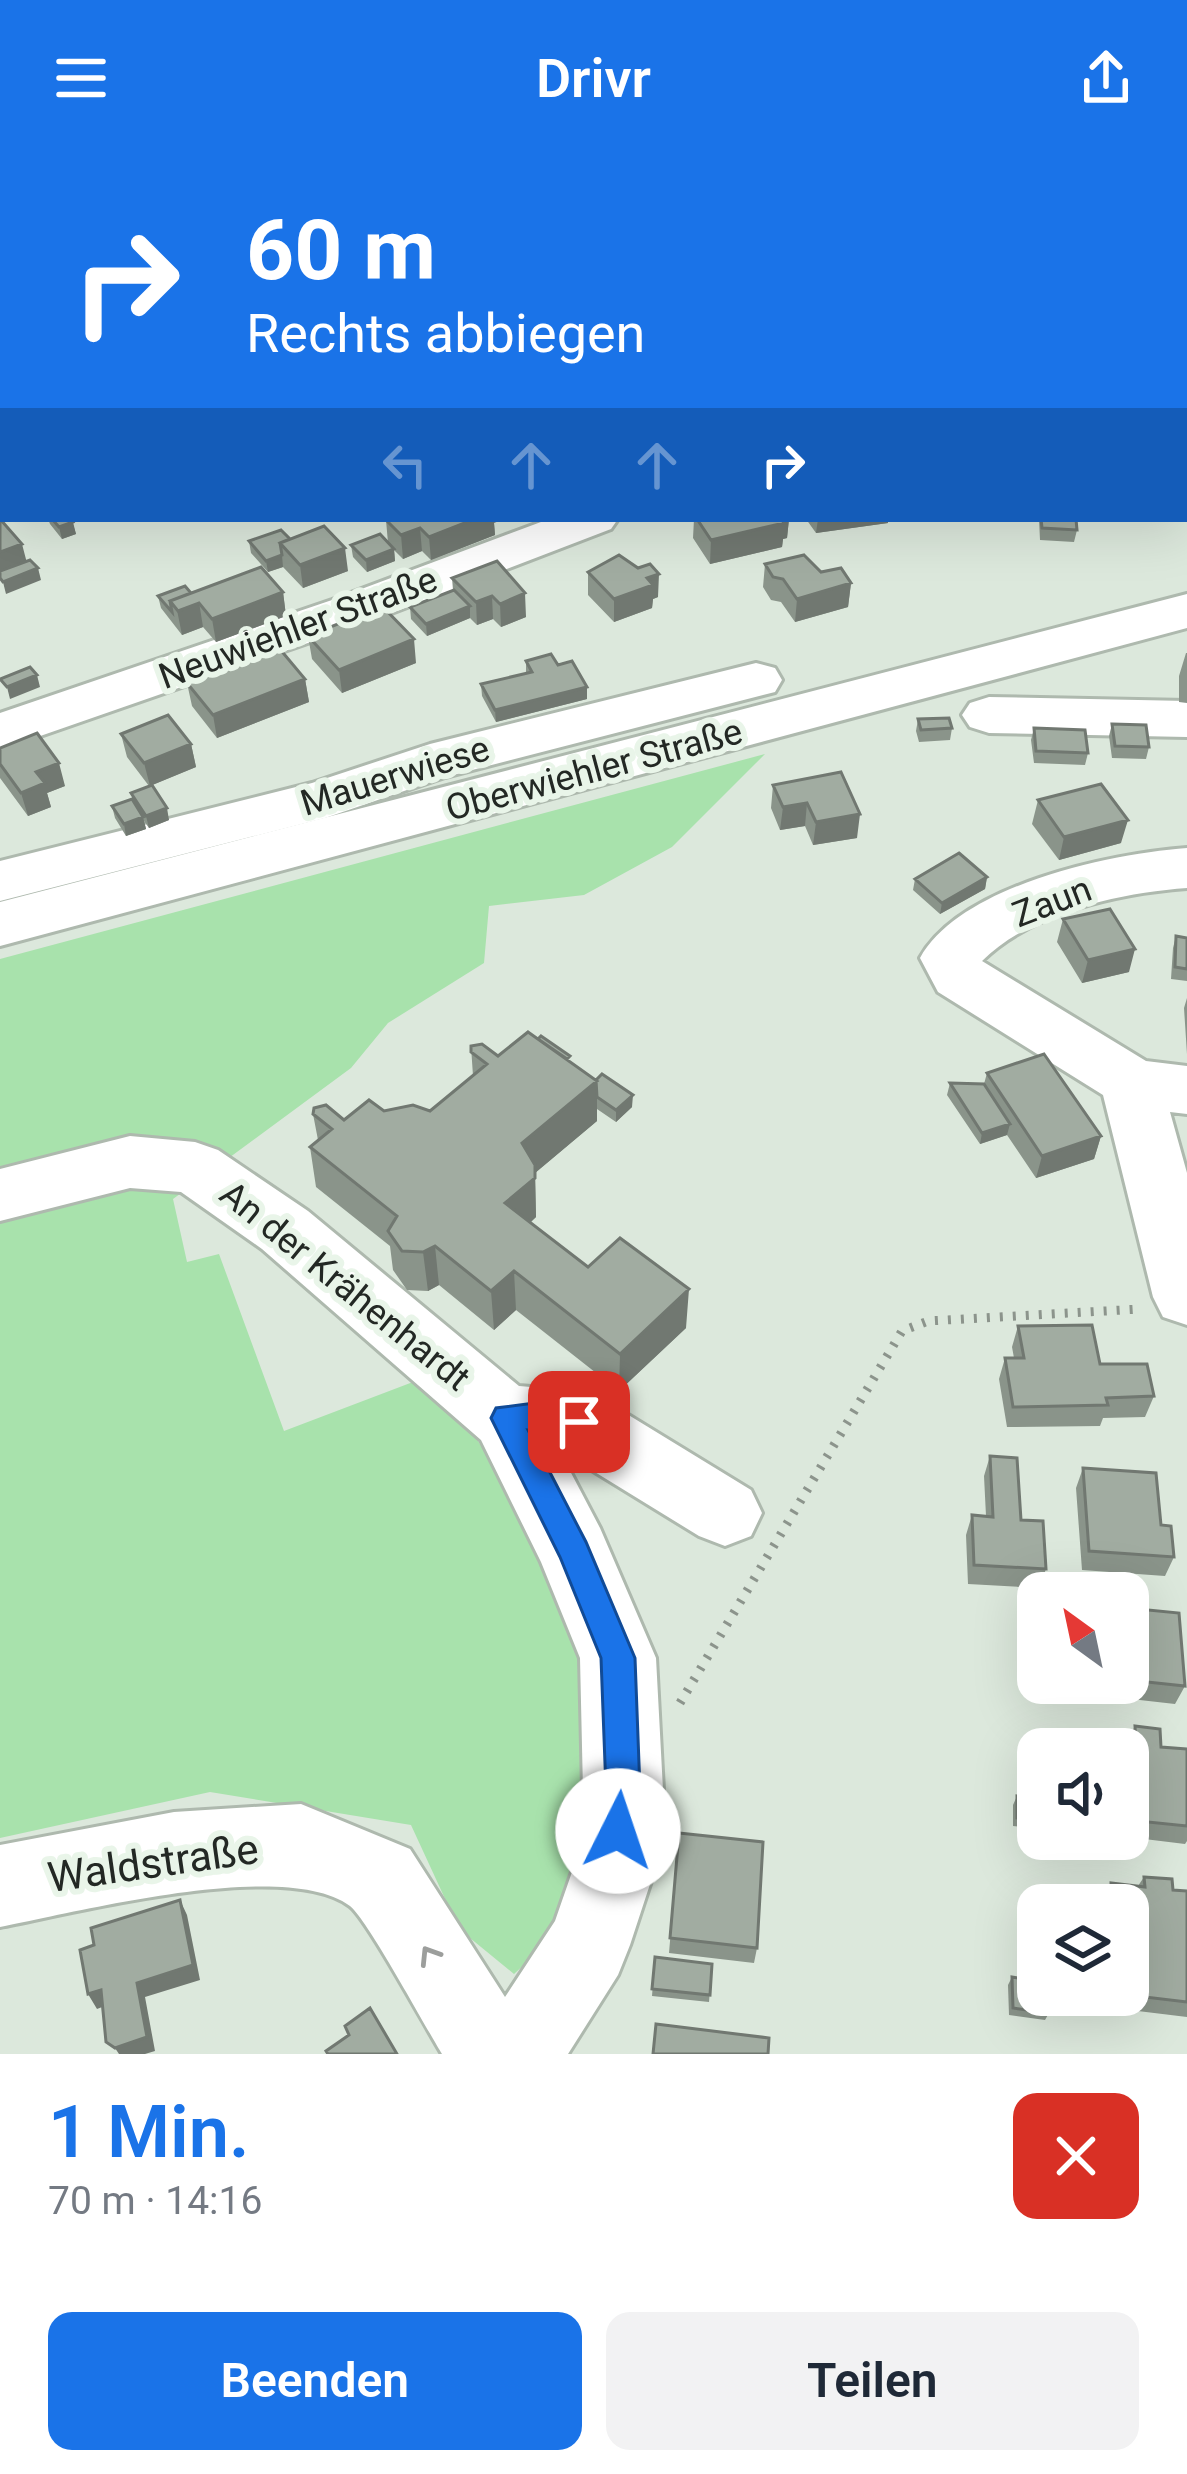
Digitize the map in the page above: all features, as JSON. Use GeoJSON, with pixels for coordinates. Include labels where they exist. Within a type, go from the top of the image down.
{"type":"FeatureCollection","features":[{"type":"Feature","properties":{"kind":"main road","name":"Oberwiehler Straße"},"geometry":{"type":"LineString","coordinates":[[0,925],[1187,611]]}},
{"type":"Feature","properties":{"kind":"street","name":"Neuwiehler Straße"},"geometry":{"type":"LineString","coordinates":[[0,732],[350,611],[585,522]]}},
{"type":"Feature","properties":{"kind":"street","name":"Mauerwiese"},"geometry":{"type":"LineString","coordinates":[[0,828],[17,876],[325,799],[430,762],[756,680]]}},
{"type":"Feature","properties":{"kind":"street"},"geometry":{"type":"LineString","coordinates":[[989,715],[1187,719]]}},
{"type":"Feature","properties":{"kind":"street","name":"Zaun"},"geometry":{"type":"LineString","coordinates":[[1159,1087],[1100,1060],[959,976],[950,958],[957,946],[1010,916],[1096,883],[1187,868]]}},
{"type":"Feature","properties":{"kind":"street"},"geometry":{"type":"LineString","coordinates":[[1159,1087],[1168,1303]]}},
{"type":"Feature","properties":{"kind":"street","name":"An der Krähenhardt"},"geometry":{"type":"LineString","coordinates":[[0,1196],[130,1162],[195,1168],[237,1193],[342,1286],[506,1418],[574,1552],[618,1658],[623,1790],[613,1871],[588,1945],[518,2054]]}},
{"type":"Feature","properties":{"kind":"street"},"geometry":{"type":"LineString","coordinates":[[506,1418],[542,1416],[579,1422],[724,1513]]}},
{"type":"Feature","properties":{"kind":"street","name":"Waldstraße"},"geometry":{"type":"LineString","coordinates":[[0,1886],[174,1853],[301,1845],[381,1878],[491,2054]]}},
{"type":"Feature","properties":{"kind":"path"},"geometry":{"type":"LineString","coordinates":[[676,1709],[902,1331],[928,1321],[1168,1303]]}},
{"type":"Feature","properties":{"kind":"green space"},"geometry":{"type":"Polygon","coordinates":[[[765,754],[672,847],[584,895],[489,906],[484,963],[388,1023],[351,1068],[173,1199],[187,1262],[219,1254],[284,1431],[434,1374],[520,1505],[580,1645],[582,1784],[565,1927],[514,1974],[459,1929],[411,1825],[210,1792],[0,1838],[0,959],[765,754]]]}},
{"type":"Feature","properties":{"kind":"building"},"geometry":{"type":"Polygon","coordinates":[[[0,522],[3,522],[22,544],[0,552],[0,522]]]}},
{"type":"Feature","properties":{"kind":"building"},"geometry":{"type":"Polygon","coordinates":[[[388,522],[467,522],[429,537],[420,528],[401,535],[388,522]]]}},
{"type":"Feature","properties":{"kind":"building"},"geometry":{"type":"Polygon","coordinates":[[[699,522],[784,523],[711,540],[699,522]]]}},
{"type":"Feature","properties":{"kind":"building"},"geometry":{"type":"Polygon","coordinates":[[[1041,522],[1076,522],[1077,530],[1042,528],[1041,522]]]}},
{"type":"Feature","properties":{"kind":"building"},"geometry":{"type":"Polygon","coordinates":[[[324,526],[345,548],[300,565],[280,543],[324,526]]]}},
{"type":"Feature","properties":{"kind":"building"},"geometry":{"type":"Polygon","coordinates":[[[281,530],[290,539],[280,543],[282,555],[266,561],[249,541],[281,530]]]}},
{"type":"Feature","properties":{"kind":"building"},"geometry":{"type":"Polygon","coordinates":[[[380,534],[394,549],[366,560],[351,545],[380,534]]]}},
{"type":"Feature","properties":{"kind":"building"},"geometry":{"type":"Polygon","coordinates":[[[619,555],[638,568],[650,564],[659,574],[647,578],[653,585],[614,599],[588,572],[619,555]]]}},
{"type":"Feature","properties":{"kind":"building"},"geometry":{"type":"Polygon","coordinates":[[[804,555],[821,572],[841,568],[851,583],[797,599],[765,564],[804,555]]]}},
{"type":"Feature","properties":{"kind":"building"},"geometry":{"type":"Polygon","coordinates":[[[30,560],[38,568],[3,582],[0,578],[0,571],[30,560]]]}},
{"type":"Feature","properties":{"kind":"building"},"geometry":{"type":"Polygon","coordinates":[[[497,561],[525,593],[500,604],[492,596],[476,602],[452,578],[497,561]]]}},
{"type":"Feature","properties":{"kind":"building"},"geometry":{"type":"Polygon","coordinates":[[[261,567],[283,592],[212,619],[199,603],[178,611],[170,601],[261,567]]]}},
{"type":"Feature","properties":{"kind":"building"},"geometry":{"type":"Polygon","coordinates":[[[185,586],[191,593],[170,601],[172,612],[158,596],[185,586]]]}},
{"type":"Feature","properties":{"kind":"building"},"geometry":{"type":"Polygon","coordinates":[[[454,590],[470,606],[426,624],[410,607],[454,590]]]}},
{"type":"Feature","properties":{"kind":"building"},"geometry":{"type":"Polygon","coordinates":[[[382,606],[414,639],[339,670],[308,636],[382,606]]]}},
{"type":"Feature","properties":{"kind":"building"},"geometry":{"type":"Polygon","coordinates":[[[279,648],[305,679],[213,715],[187,683],[279,648]]]}},
{"type":"Feature","properties":{"kind":"building"},"geometry":{"type":"Polygon","coordinates":[[[551,654],[558,665],[572,661],[587,687],[495,710],[481,684],[532,672],[526,661],[551,654]]]}},
{"type":"Feature","properties":{"kind":"building"},"geometry":{"type":"Polygon","coordinates":[[[30,667],[37,675],[7,687],[0,679],[30,667]]]}},
{"type":"Feature","properties":{"kind":"building"},"geometry":{"type":"Polygon","coordinates":[[[168,715],[191,744],[144,763],[121,734],[168,715]]]}},
{"type":"Feature","properties":{"kind":"building"},"geometry":{"type":"Polygon","coordinates":[[[949,718],[952,728],[921,730],[918,719],[949,718]]]}},
{"type":"Feature","properties":{"kind":"building"},"geometry":{"type":"Polygon","coordinates":[[[1112,724],[1146,725],[1149,747],[1115,746],[1112,724]]]}},
{"type":"Feature","properties":{"kind":"building"},"geometry":{"type":"Polygon","coordinates":[[[1034,728],[1085,730],[1088,753],[1036,751],[1034,728]]]}},
{"type":"Feature","properties":{"kind":"building"},"geometry":{"type":"Polygon","coordinates":[[[37,733],[59,763],[36,772],[45,783],[21,793],[0,764],[0,748],[37,733]]]}},
{"type":"Feature","properties":{"kind":"building"},"geometry":{"type":"Polygon","coordinates":[[[841,772],[860,814],[816,822],[807,803],[783,807],[773,785],[841,772]]]}},
{"type":"Feature","properties":{"kind":"building"},"geometry":{"type":"Polygon","coordinates":[[[1101,784],[1128,820],[1064,837],[1038,800],[1101,784]]]}},
{"type":"Feature","properties":{"kind":"building"},"geometry":{"type":"Polygon","coordinates":[[[152,785],[167,808],[146,816],[131,793],[152,785]]]}},
{"type":"Feature","properties":{"kind":"building"},"geometry":{"type":"Polygon","coordinates":[[[132,799],[143,817],[124,824],[112,806],[132,799]]]}},
{"type":"Feature","properties":{"kind":"building"},"geometry":{"type":"Polygon","coordinates":[[[959,853],[987,877],[942,903],[915,879],[959,853]]]}},
{"type":"Feature","properties":{"kind":"building"},"geometry":{"type":"Polygon","coordinates":[[[1110,909],[1135,949],[1088,960],[1063,919],[1110,909]]]}},
{"type":"Feature","properties":{"kind":"building"},"geometry":{"type":"Polygon","coordinates":[[[1176,936],[1187,938],[1187,969],[1175,967],[1176,936]]]}},
{"type":"Feature","properties":{"kind":"building"},"geometry":{"type":"Polygon","coordinates":[[[528,1032],[597,1081],[522,1143],[535,1165],[535,1178],[505,1203],[588,1267],[620,1238],[689,1289],[620,1354],[514,1271],[491,1291],[435,1246],[423,1252],[402,1251],[388,1231],[397,1216],[310,1147],[332,1129],[313,1114],[314,1108],[326,1105],[344,1120],[369,1100],[384,1111],[413,1105],[430,1111],[487,1064],[471,1052],[471,1046],[482,1044],[498,1056],[528,1032]]]}},
{"type":"Feature","properties":{"kind":"building"},"geometry":{"type":"Polygon","coordinates":[[[541,1036],[570,1056],[567,1059],[538,1039],[541,1036]]]}},
{"type":"Feature","properties":{"kind":"building"},"geometry":{"type":"Polygon","coordinates":[[[1044,1054],[1101,1136],[1042,1156],[987,1073],[1044,1054]]]}},
{"type":"Feature","properties":{"kind":"building"},"geometry":{"type":"Polygon","coordinates":[[[602,1074],[633,1095],[616,1110],[597,1097],[596,1080],[602,1074]]]}},
{"type":"Feature","properties":{"kind":"building"},"geometry":{"type":"Polygon","coordinates":[[[950,1083],[984,1084],[1010,1124],[982,1133],[950,1083]]]}},
{"type":"Feature","properties":{"kind":"building"},"geometry":{"type":"Polygon","coordinates":[[[1092,1325],[1100,1364],[1147,1364],[1154,1396],[1106,1398],[1108,1405],[1013,1407],[1005,1358],[1024,1358],[1018,1326],[1092,1325]]]}},
{"type":"Feature","properties":{"kind":"building"},"geometry":{"type":"Polygon","coordinates":[[[990,1456],[1017,1458],[1021,1520],[1043,1521],[1046,1569],[974,1565],[972,1515],[993,1517],[990,1456]]]}},
{"type":"Feature","properties":{"kind":"building"},"geometry":{"type":"Polygon","coordinates":[[[1083,1468],[1156,1473],[1161,1525],[1171,1526],[1174,1557],[1089,1551],[1083,1468]]]}},
{"type":"Feature","properties":{"kind":"building"},"geometry":{"type":"Polygon","coordinates":[[[1149,1610],[1179,1613],[1185,1686],[1149,1682],[1149,1610]]]}},
{"type":"Feature","properties":{"kind":"building"},"geometry":{"type":"Polygon","coordinates":[[[1135,1726],[1160,1729],[1161,1747],[1187,1749],[1187,1826],[1149,1822],[1149,1728],[1135,1726]]]}},
{"type":"Feature","properties":{"kind":"building"},"geometry":{"type":"Polygon","coordinates":[[[679,1833],[763,1842],[757,1948],[670,1938],[679,1833]]]}},
{"type":"Feature","properties":{"kind":"building"},"geometry":{"type":"Polygon","coordinates":[[[1144,1877],[1172,1879],[1173,1890],[1187,1891],[1187,2002],[1149,1997],[1149,1884],[1144,1877]]]}},
{"type":"Feature","properties":{"kind":"building"},"geometry":{"type":"Polygon","coordinates":[[[180,1900],[193,1965],[137,1983],[147,2037],[115,2048],[106,2042],[101,1990],[88,1994],[80,1950],[94,1945],[91,1928],[180,1900]]]}},
{"type":"Feature","properties":{"kind":"building"},"geometry":{"type":"Polygon","coordinates":[[[655,1957],[712,1964],[710,1995],[652,1989],[655,1957]]]}},
{"type":"Feature","properties":{"kind":"building"},"geometry":{"type":"Polygon","coordinates":[[[1012,1977],[1017,1978],[1017,2009],[1013,2008],[1012,1977]]]}},
{"type":"Feature","properties":{"kind":"building"},"geometry":{"type":"Polygon","coordinates":[[[370,2008],[397,2054],[328,2054],[349,2035],[345,2026],[370,2008]]]}},
{"type":"Feature","properties":{"kind":"building"},"geometry":{"type":"Polygon","coordinates":[[[656,2024],[769,2038],[768,2054],[653,2054],[656,2024]]]}},
{"type":"Feature","properties":{"kind":"route"},"geometry":{"type":"LineString","coordinates":[[579,1422],[542,1416],[506,1418],[574,1552],[618,1658],[623,1790],[618,1831]]}}]}
